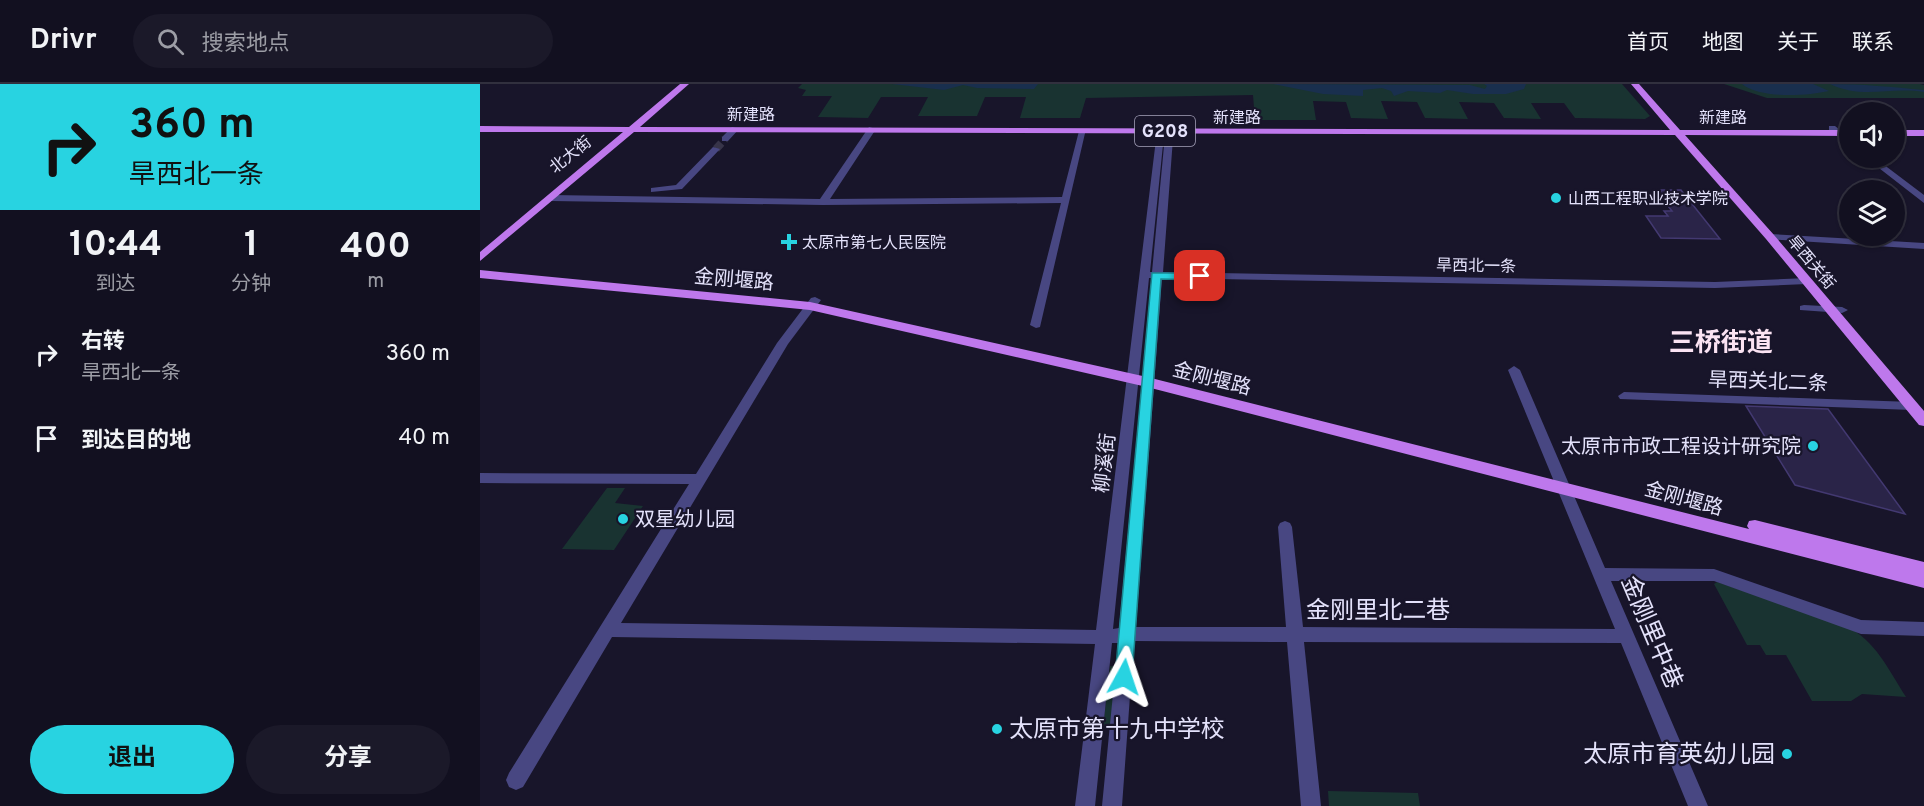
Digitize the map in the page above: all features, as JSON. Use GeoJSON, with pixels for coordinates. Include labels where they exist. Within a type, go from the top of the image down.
{"type":"FeatureCollection","features":[{"type":"Feature","properties":{"kind":"main road","name":"北大街"},"geometry":{"type":"LineString","coordinates":[[480,258],[551,198],[677,84]]}},
{"type":"Feature","properties":{"kind":"main road"},"geometry":{"type":"LineString","coordinates":[[632,126],[685,84]]}},
{"type":"Feature","properties":{"kind":"main road"},"geometry":{"type":"LineString","coordinates":[[1635,84],[1680,129]]}},
{"type":"Feature","properties":{"kind":"main road"},"geometry":{"type":"LineString","coordinates":[[1642,84],[1680,129]]}},
{"type":"Feature","properties":{"kind":"main road","name":"新建路"},"geometry":{"type":"LineString","coordinates":[[480,123],[735,129],[1083,131],[1165,128]]}},
{"type":"Feature","properties":{"kind":"main road","name":"北大街"},"geometry":{"type":"LineString","coordinates":[[480,245],[632,126]]}},
{"type":"Feature","properties":{"kind":"main road","name":"新建路"},"geometry":{"type":"LineString","coordinates":[[480,129],[632,126],[1839,129]]}},
{"type":"Feature","properties":{"kind":"main road"},"geometry":{"type":"LineString","coordinates":[[1905,128],[1924,128]]}},
{"type":"Feature","properties":{"kind":"main road","name":"旱西关街"},"geometry":{"type":"LineString","coordinates":[[1680,129],[1918,405],[1924,420]]}},
{"type":"Feature","properties":{"kind":"main road","name":"新建路"},"geometry":{"type":"LineString","coordinates":[[1835,130],[1839,131]]}},
{"type":"Feature","properties":{"kind":"main road"},"geometry":{"type":"LineString","coordinates":[[1905,133],[1924,133]]}},
{"type":"Feature","properties":{"kind":"main road","name":"旱西关街"},"geometry":{"type":"LineString","coordinates":[[1775,237],[1807,281],[1836,309]]}},
{"type":"Feature","properties":{"kind":"main road"},"geometry":{"type":"LineString","coordinates":[[480,267],[813,303]]}},
{"type":"Feature","properties":{"kind":"main road","name":"金刚堰路"},"geometry":{"type":"LineString","coordinates":[[480,274],[813,303],[1140,376],[1562,482],[1924,581]]}},
{"type":"Feature","properties":{"kind":"main road"},"geometry":{"type":"LineString","coordinates":[[1562,482],[1924,568]]}},
{"type":"Feature","properties":{"kind":"street","name":"柳溪街"},"geometry":{"type":"LineString","coordinates":[[1085,806],[1104,638],[1140,376],[1165,128]]}},
{"type":"Feature","properties":{"kind":"street"},"geometry":{"type":"LineString","coordinates":[[725,139],[735,129]]}},
{"type":"Feature","properties":{"kind":"street"},"geometry":{"type":"LineString","coordinates":[[823,202],[872,129]]}},
{"type":"Feature","properties":{"kind":"street"},"geometry":{"type":"LineString","coordinates":[[1835,130],[1839,133]]}},
{"type":"Feature","properties":{"kind":"street"},"geometry":{"type":"LineString","coordinates":[[1036,325],[1083,131]]}},
{"type":"Feature","properties":{"kind":"street"},"geometry":{"type":"LineString","coordinates":[[625,198],[634,190],[679,188],[716,148]]}},
{"type":"Feature","properties":{"kind":"street"},"geometry":{"type":"LineString","coordinates":[[1883,168],[1924,200]]}},
{"type":"Feature","properties":{"kind":"street"},"geometry":{"type":"LineString","coordinates":[[551,198],[823,202],[1066,200]]}},
{"type":"Feature","properties":{"kind":"street"},"geometry":{"type":"LineString","coordinates":[[1775,237],[1924,246]]}},
{"type":"Feature","properties":{"kind":"street","name":"旱西北一条"},"geometry":{"type":"LineString","coordinates":[[1151,275],[1715,285],[1807,281]]}},
{"type":"Feature","properties":{"kind":"street"},"geometry":{"type":"LineString","coordinates":[[516,780],[783,344],[813,303]]}},
{"type":"Feature","properties":{"kind":"street"},"geometry":{"type":"LineString","coordinates":[[1804,308],[1836,309]]}},
{"type":"Feature","properties":{"kind":"street","name":"金刚里中巷"},"geometry":{"type":"LineString","coordinates":[[1514,370],[1698,806]]}},
{"type":"Feature","properties":{"kind":"street","name":"柳溪街"},"geometry":{"type":"LineString","coordinates":[[1112,806],[1127,634],[1140,376]]}},
{"type":"Feature","properties":{"kind":"street","name":"旱西关北二条"},"geometry":{"type":"LineString","coordinates":[[1624,396],[1918,405]]}},
{"type":"Feature","properties":{"kind":"street"},"geometry":{"type":"LineString","coordinates":[[480,478],[700,479]]}},
{"type":"Feature","properties":{"kind":"street"},"geometry":{"type":"LineString","coordinates":[[1285,527],[1311,806]]}},
{"type":"Feature","properties":{"kind":"street"},"geometry":{"type":"LineString","coordinates":[[1601,574],[1714,575],[1861,627],[1924,629]]}},
{"type":"Feature","properties":{"kind":"street","name":"金刚里北二巷"},"geometry":{"type":"LineString","coordinates":[[607,630],[1104,638],[1127,634],[1628,636]]}},
{"type":"Feature","properties":{"kind":"green space"},"geometry":{"type":"Polygon","coordinates":[[[802,84],[1622,84],[1650,116],[1645,119],[1575,118],[1564,103],[1531,103],[1541,119],[1504,118],[1494,103],[1459,102],[1468,119],[1425,118],[1417,102],[1381,101],[1388,119],[1351,118],[1346,102],[1313,101],[1316,120],[1255,120],[1253,95],[1086,98],[1080,118],[1020,118],[1026,97],[985,97],[977,116],[918,116],[928,97],[881,97],[868,118],[818,117],[832,96],[802,96],[806,90],[798,88],[802,84]]]}},
{"type":"Feature","properties":{"kind":"green space"},"geometry":{"type":"Polygon","coordinates":[[[1724,84],[1920,84],[1924,85],[1924,98],[1767,98],[1724,84]]]}},
{"type":"Feature","properties":{"kind":"green space"},"geometry":{"type":"Polygon","coordinates":[[[607,488],[625,488],[615,503],[643,506],[614,550],[562,549],[607,488]]]}},
{"type":"Feature","properties":{"kind":"green space"},"geometry":{"type":"Polygon","coordinates":[[[1717,582],[1846,626],[1856,632],[1866,639],[1880,657],[1906,697],[1862,694],[1851,701],[1812,701],[1786,655],[1766,655],[1760,645],[1747,645],[1714,584],[1717,582]]]}},
{"type":"Feature","properties":{"kind":"green space"},"geometry":{"type":"Polygon","coordinates":[[[1110,666],[1121,667],[1114,729],[1103,728],[1110,666]]]}},
{"type":"Feature","properties":{"kind":"green space"},"geometry":{"type":"Polygon","coordinates":[[[1328,791],[1418,793],[1420,806],[1329,806],[1328,791]]]}},
{"type":"Feature","properties":{"kind":"water"},"geometry":{"type":"Polygon","coordinates":[[[892,84],[1038,84],[1034,89],[977,88],[963,85],[944,90],[892,84]]]}},
{"type":"Feature","properties":{"kind":"water"},"geometry":{"type":"Polygon","coordinates":[[[1273,84],[1470,85],[1485,89],[1487,86],[1484,84],[1526,84],[1524,89],[1506,94],[1473,94],[1447,90],[1440,93],[1408,91],[1394,96],[1391,91],[1382,88],[1363,90],[1363,96],[1323,94],[1273,84]]]}},
{"type":"Feature","properties":{"kind":"water"},"geometry":{"type":"Polygon","coordinates":[[[1742,84],[1813,84],[1829,91],[1784,95],[1760,92],[1742,84]]]}},
{"type":"Feature","properties":{"kind":"water"},"geometry":{"type":"Polygon","coordinates":[[[1830,84],[1889,87],[1924,90],[1924,92],[1899,90],[1865,92],[1842,89],[1830,84]]]}},
{"type":"Feature","properties":{"kind":"building"},"geometry":{"type":"Polygon","coordinates":[[[1660,190],[1681,190],[1720,239],[1661,238],[1646,216],[1668,216],[1664,211],[1672,211],[1661,197],[1665,197],[1660,190]]]}},
{"type":"Feature","properties":{"kind":"building","name":"太原市市政工程设计研究院"},"geometry":{"type":"Polygon","coordinates":[[[1746,406],[1828,409],[1905,514],[1795,485],[1746,406]]]}},
{"type":"Feature","properties":{"kind":"tunnel"},"geometry":{"type":"LineString","coordinates":[[716,149],[725,139]]}},
{"type":"Feature","properties":{"kind":"place","name":"山西工程职业技术学院"},"geometry":{"type":"Point","coordinates":[1556,198]}},
{"type":"Feature","properties":{"kind":"place","name":"太原市第七人民医院"},"geometry":{"type":"Point","coordinates":[789,242]}},
{"type":"Feature","properties":{"kind":"place","name":"太原市市政工程设计研究院"},"geometry":{"type":"Point","coordinates":[1813,446]}},
{"type":"Feature","properties":{"kind":"place","name":"双星幼儿园"},"geometry":{"type":"Point","coordinates":[623,519]}},
{"type":"Feature","properties":{"kind":"place","name":"太原市第十九中学校"},"geometry":{"type":"Point","coordinates":[997,729]}},
{"type":"Feature","properties":{"kind":"place","name":"太原市育英幼儿园"},"geometry":{"type":"Point","coordinates":[1787,754]}},
{"type":"Feature","properties":{"kind":"district","name":"三桥街道"},"geometry":{"type":"Point","coordinates":[1721,342]}},
{"type":"Feature","properties":{"kind":"route"},"geometry":{"type":"LineString","coordinates":[[1124,677],[1156,275],[1200,276]]}}]}
